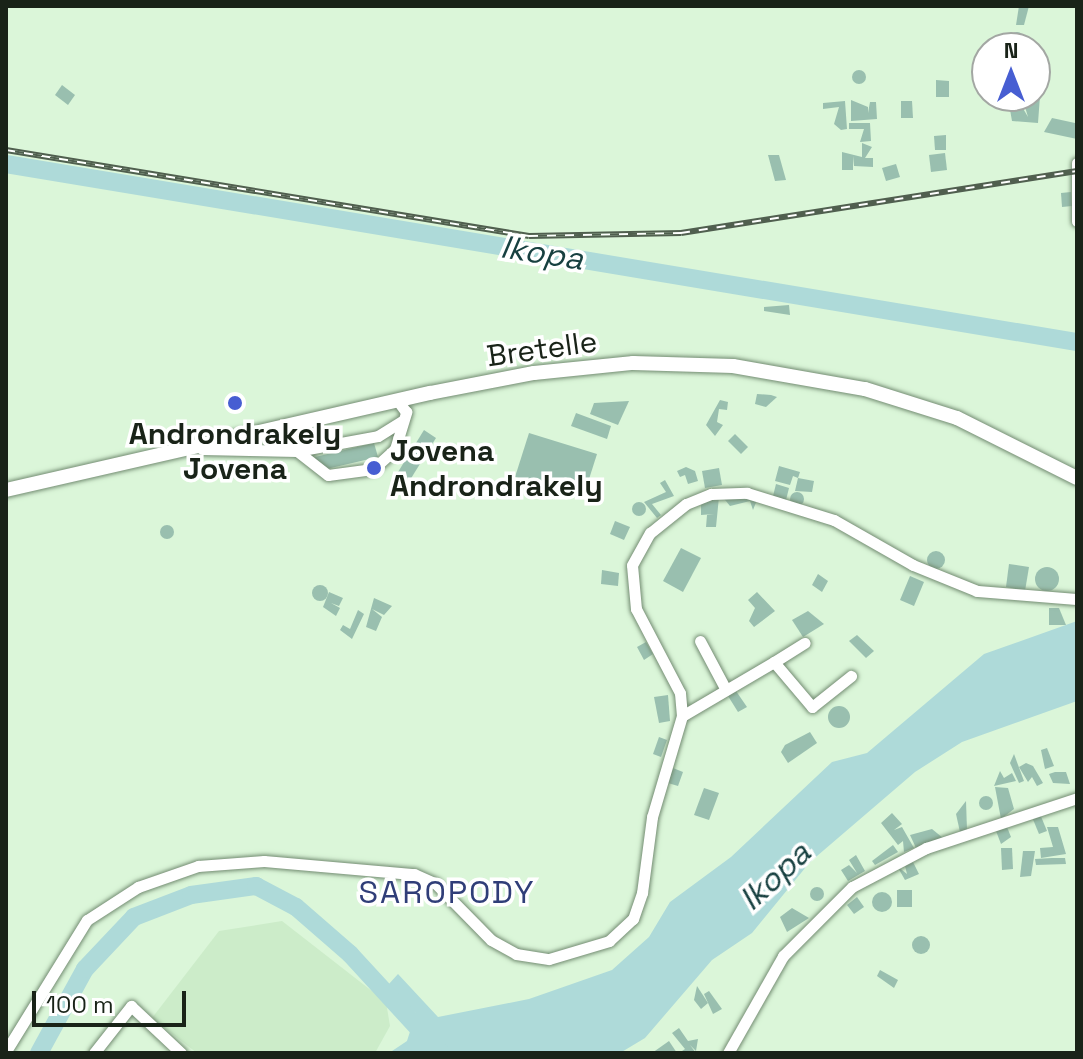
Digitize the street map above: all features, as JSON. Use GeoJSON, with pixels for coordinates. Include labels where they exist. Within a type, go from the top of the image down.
{"type":"FeatureCollection","features":[{"type":"Feature","properties":{"kind":"main road","name":"Bretelle"},"geometry":{"type":"LineString","coordinates":[[6,490],[398,401],[572,369],[633,363],[733,366],[851,386],[925,407],[1021,446],[1077,478]]}},
{"type":"Feature","properties":{"kind":"street"},"geometry":{"type":"LineString","coordinates":[[1077,163],[1077,221]]}},
{"type":"Feature","properties":{"kind":"street"},"geometry":{"type":"LineString","coordinates":[[297,451],[328,475],[373,469],[395,449],[404,420],[398,401]]}},
{"type":"Feature","properties":{"kind":"street"},"geometry":{"type":"LineString","coordinates":[[194,448],[297,451],[378,436],[404,420]]}},
{"type":"Feature","properties":{"kind":"street"},"geometry":{"type":"LineString","coordinates":[[6,1051],[87,920],[138,887],[198,866],[264,861],[414,874],[436,884],[491,940],[516,954],[549,959],[609,941],[633,919],[642,893],[652,817],[682,716],[680,693],[636,609],[632,565],[663,519],[711,494],[747,493],[834,520],[913,565],[977,591],[1077,599]]}},
{"type":"Feature","properties":{"kind":"street"},"geometry":{"type":"LineString","coordinates":[[700,641],[726,690]]}},
{"type":"Feature","properties":{"kind":"street"},"geometry":{"type":"LineString","coordinates":[[682,716],[804,643]]}},
{"type":"Feature","properties":{"kind":"street"},"geometry":{"type":"LineString","coordinates":[[774,662],[812,707],[851,676]]}},
{"type":"Feature","properties":{"kind":"street"},"geometry":{"type":"LineString","coordinates":[[728,1053],[783,956],[852,887],[926,848],[1077,798]]}},
{"type":"Feature","properties":{"kind":"street"},"geometry":{"type":"LineString","coordinates":[[94,1053],[131,1006],[181,1053]]}},
{"type":"Feature","properties":{"kind":"shaded area"},"geometry":{"type":"Polygon","coordinates":[[[282,921],[386,1002],[390,1026],[375,1053],[197,1053],[152,1018],[219,931],[282,921]]]}},
{"type":"Feature","properties":{"kind":"water"},"geometry":{"type":"Polygon","coordinates":[[[1077,621],[1077,701],[962,742],[915,772],[810,862],[752,933],[712,960],[645,1038],[620,1053],[389,1053],[407,1041],[416,1013],[388,985],[398,974],[438,1017],[529,999],[612,970],[649,937],[670,902],[731,857],[832,762],[867,753],[984,654],[1077,621]]]}},
{"type":"Feature","properties":{"kind":"building"},"geometry":{"type":"Polygon","coordinates":[[[1019,6],[1029,6],[1024,25],[1016,25],[1019,6]]]}},
{"type":"Feature","properties":{"kind":"building"},"geometry":{"type":"Polygon","coordinates":[[[859,70],[866,77],[859,84],[852,77],[859,70]]]}},
{"type":"Feature","properties":{"kind":"building"},"geometry":{"type":"Polygon","coordinates":[[[936,80],[949,81],[949,97],[936,97],[936,80]]]}},
{"type":"Feature","properties":{"kind":"building"},"geometry":{"type":"Polygon","coordinates":[[[62,85],[75,95],[68,105],[55,95],[62,85]]]}},
{"type":"Feature","properties":{"kind":"building"},"geometry":{"type":"Polygon","coordinates":[[[851,100],[868,107],[868,113],[870,102],[876,102],[877,119],[851,121],[851,100]]]}},
{"type":"Feature","properties":{"kind":"building"},"geometry":{"type":"Polygon","coordinates":[[[845,101],[847,129],[841,130],[834,124],[839,107],[823,109],[823,103],[845,101]]]}},
{"type":"Feature","properties":{"kind":"building"},"geometry":{"type":"Polygon","coordinates":[[[901,101],[912,101],[913,118],[901,118],[901,101]]]}},
{"type":"Feature","properties":{"kind":"building"},"geometry":{"type":"Polygon","coordinates":[[[1010,112],[1025,112],[1028,117],[1027,112],[1039,112],[1038,123],[1012,121],[1010,112]]]}},
{"type":"Feature","properties":{"kind":"building"},"geometry":{"type":"Polygon","coordinates":[[[1052,118],[1075,123],[1077,139],[1044,132],[1052,118]]]}},
{"type":"Feature","properties":{"kind":"building"},"geometry":{"type":"Polygon","coordinates":[[[849,123],[870,123],[871,141],[860,142],[864,129],[849,129],[849,123]]]}},
{"type":"Feature","properties":{"kind":"building"},"geometry":{"type":"Polygon","coordinates":[[[946,135],[946,150],[935,150],[934,136],[946,135]]]}},
{"type":"Feature","properties":{"kind":"building"},"geometry":{"type":"Polygon","coordinates":[[[862,143],[872,147],[865,158],[873,158],[873,167],[854,166],[853,156],[853,170],[842,170],[842,152],[862,157],[862,143]]]}},
{"type":"Feature","properties":{"kind":"building"},"geometry":{"type":"Polygon","coordinates":[[[945,153],[947,170],[931,172],[929,155],[945,153]]]}},
{"type":"Feature","properties":{"kind":"building"},"geometry":{"type":"Polygon","coordinates":[[[768,155],[779,155],[786,180],[775,181],[768,155]]]}},
{"type":"Feature","properties":{"kind":"building"},"geometry":{"type":"Polygon","coordinates":[[[896,164],[900,177],[886,181],[882,168],[896,164]]]}},
{"type":"Feature","properties":{"kind":"building"},"geometry":{"type":"Polygon","coordinates":[[[1071,192],[1072,206],[1062,207],[1061,193],[1071,192]]]}},
{"type":"Feature","properties":{"kind":"building"},"geometry":{"type":"Polygon","coordinates":[[[789,305],[790,315],[764,311],[764,307],[789,305]]]}},
{"type":"Feature","properties":{"kind":"building"},"geometry":{"type":"Polygon","coordinates":[[[757,394],[777,397],[766,407],[755,404],[757,394]]]}},
{"type":"Feature","properties":{"kind":"building"},"geometry":{"type":"Polygon","coordinates":[[[720,400],[728,402],[727,410],[719,409],[717,422],[723,425],[715,436],[706,425],[720,400]]]}},
{"type":"Feature","properties":{"kind":"building"},"geometry":{"type":"Polygon","coordinates":[[[629,401],[618,425],[590,414],[594,403],[629,401]]]}},
{"type":"Feature","properties":{"kind":"building"},"geometry":{"type":"Polygon","coordinates":[[[576,413],[611,426],[607,439],[571,426],[576,413]]]}},
{"type":"Feature","properties":{"kind":"building"},"geometry":{"type":"Polygon","coordinates":[[[424,430],[436,438],[410,480],[398,472],[424,430]]]}},
{"type":"Feature","properties":{"kind":"building"},"geometry":{"type":"Polygon","coordinates":[[[529,433],[597,454],[583,498],[515,477],[529,433]]]}},
{"type":"Feature","properties":{"kind":"building"},"geometry":{"type":"Polygon","coordinates":[[[735,434],[748,447],[741,454],[728,441],[735,434]]]}},
{"type":"Feature","properties":{"kind":"building"},"geometry":{"type":"Polygon","coordinates":[[[374,443],[378,457],[318,471],[315,457],[374,443]]]}},
{"type":"Feature","properties":{"kind":"building"},"geometry":{"type":"Polygon","coordinates":[[[779,466],[800,472],[798,478],[793,476],[790,485],[775,481],[779,466]]]}},
{"type":"Feature","properties":{"kind":"building"},"geometry":{"type":"Polygon","coordinates":[[[686,467],[695,471],[698,481],[688,484],[685,475],[680,477],[677,471],[686,467]]]}},
{"type":"Feature","properties":{"kind":"building"},"geometry":{"type":"Polygon","coordinates":[[[719,468],[722,485],[705,488],[702,471],[719,468]]]}},
{"type":"Feature","properties":{"kind":"building"},"geometry":{"type":"Polygon","coordinates":[[[798,478],[814,481],[812,492],[795,491],[798,478]]]}},
{"type":"Feature","properties":{"kind":"building"},"geometry":{"type":"Polygon","coordinates":[[[665,480],[674,496],[652,504],[661,515],[657,518],[644,502],[666,492],[660,483],[665,480]]]}},
{"type":"Feature","properties":{"kind":"building"},"geometry":{"type":"Polygon","coordinates":[[[776,484],[789,488],[786,500],[773,496],[776,484]]]}},
{"type":"Feature","properties":{"kind":"building"},"geometry":{"type":"Polygon","coordinates":[[[797,492],[804,499],[797,506],[790,499],[797,492]]]}},
{"type":"Feature","properties":{"kind":"building"},"geometry":{"type":"Polygon","coordinates":[[[721,495],[757,500],[753,510],[750,501],[730,506],[721,495]]]}},
{"type":"Feature","properties":{"kind":"building"},"geometry":{"type":"Polygon","coordinates":[[[719,497],[716,527],[706,527],[707,515],[714,514],[701,515],[701,501],[719,497]]]}},
{"type":"Feature","properties":{"kind":"building"},"geometry":{"type":"Polygon","coordinates":[[[639,502],[646,509],[639,516],[632,509],[639,502]]]}},
{"type":"Feature","properties":{"kind":"building"},"geometry":{"type":"Polygon","coordinates":[[[615,521],[630,527],[624,540],[610,534],[615,521]]]}},
{"type":"Feature","properties":{"kind":"building"},"geometry":{"type":"Polygon","coordinates":[[[167,525],[174,532],[167,539],[160,532],[167,525]]]}},
{"type":"Feature","properties":{"kind":"building"},"geometry":{"type":"Polygon","coordinates":[[[681,548],[701,558],[683,592],[663,581],[681,548]]]}},
{"type":"Feature","properties":{"kind":"building"},"geometry":{"type":"Polygon","coordinates":[[[932,551],[940,551],[945,560],[943,567],[932,569],[927,564],[927,556],[932,551]]]}},
{"type":"Feature","properties":{"kind":"building"},"geometry":{"type":"Polygon","coordinates":[[[1009,564],[1029,567],[1025,591],[1006,587],[1009,564]]]}},
{"type":"Feature","properties":{"kind":"building"},"geometry":{"type":"Polygon","coordinates":[[[1047,567],[1056,570],[1059,579],[1056,588],[1047,591],[1038,588],[1035,579],[1038,570],[1047,567]]]}},
{"type":"Feature","properties":{"kind":"building"},"geometry":{"type":"Polygon","coordinates":[[[602,570],[619,573],[618,586],[601,584],[602,570]]]}},
{"type":"Feature","properties":{"kind":"building"},"geometry":{"type":"Polygon","coordinates":[[[818,574],[828,581],[822,592],[812,585],[818,574]]]}},
{"type":"Feature","properties":{"kind":"building"},"geometry":{"type":"Polygon","coordinates":[[[910,576],[924,582],[914,606],[900,600],[910,576]]]}},
{"type":"Feature","properties":{"kind":"building"},"geometry":{"type":"Polygon","coordinates":[[[317,585],[323,585],[328,593],[326,599],[317,601],[312,596],[312,590],[317,585]]]}},
{"type":"Feature","properties":{"kind":"building"},"geometry":{"type":"Polygon","coordinates":[[[329,592],[343,598],[339,606],[331,603],[340,608],[336,616],[323,607],[329,592]]]}},
{"type":"Feature","properties":{"kind":"building"},"geometry":{"type":"Polygon","coordinates":[[[757,592],[775,611],[754,627],[749,621],[755,608],[748,600],[757,592]]]}},
{"type":"Feature","properties":{"kind":"building"},"geometry":{"type":"Polygon","coordinates":[[[374,598],[392,606],[384,615],[372,609],[382,617],[376,631],[366,627],[374,598]]]}},
{"type":"Feature","properties":{"kind":"building"},"geometry":{"type":"Polygon","coordinates":[[[1049,608],[1059,608],[1066,625],[1049,625],[1049,608]]]}},
{"type":"Feature","properties":{"kind":"building"},"geometry":{"type":"Polygon","coordinates":[[[358,610],[364,614],[352,639],[340,630],[343,625],[350,629],[358,610]]]}},
{"type":"Feature","properties":{"kind":"building"},"geometry":{"type":"Polygon","coordinates":[[[808,611],[824,624],[803,637],[792,620],[808,611]]]}},
{"type":"Feature","properties":{"kind":"building"},"geometry":{"type":"Polygon","coordinates":[[[857,635],[874,651],[866,658],[849,641],[857,635]]]}},
{"type":"Feature","properties":{"kind":"building"},"geometry":{"type":"Polygon","coordinates":[[[646,642],[653,654],[644,660],[637,647],[646,642]]]}},
{"type":"Feature","properties":{"kind":"building"},"geometry":{"type":"Polygon","coordinates":[[[736,691],[747,707],[738,712],[728,696],[736,691]]]}},
{"type":"Feature","properties":{"kind":"building"},"geometry":{"type":"Polygon","coordinates":[[[668,695],[670,721],[659,723],[654,697],[668,695]]]}},
{"type":"Feature","properties":{"kind":"building"},"geometry":{"type":"Polygon","coordinates":[[[839,706],[847,709],[850,717],[847,725],[839,728],[831,725],[828,717],[831,709],[839,706]]]}},
{"type":"Feature","properties":{"kind":"building"},"geometry":{"type":"Polygon","coordinates":[[[810,732],[817,743],[788,763],[781,752],[785,745],[810,732]]]}},
{"type":"Feature","properties":{"kind":"building"},"geometry":{"type":"Polygon","coordinates":[[[659,737],[667,740],[661,757],[653,754],[659,737]]]}},
{"type":"Feature","properties":{"kind":"building"},"geometry":{"type":"Polygon","coordinates":[[[1047,748],[1054,766],[1045,769],[1041,750],[1047,748]]]}},
{"type":"Feature","properties":{"kind":"building"},"geometry":{"type":"Polygon","coordinates":[[[1014,754],[1024,781],[1019,783],[1010,763],[1014,754]]]}},
{"type":"Feature","properties":{"kind":"building"},"geometry":{"type":"Polygon","coordinates":[[[1026,763],[1033,766],[1043,783],[1037,786],[1032,777],[1028,782],[1019,767],[1026,763]]]}},
{"type":"Feature","properties":{"kind":"building"},"geometry":{"type":"Polygon","coordinates":[[[673,768],[683,772],[678,786],[668,783],[673,768]]]}},
{"type":"Feature","properties":{"kind":"building"},"geometry":{"type":"Polygon","coordinates":[[[1000,771],[1004,778],[1012,773],[1016,781],[994,786],[1000,771]]]}},
{"type":"Feature","properties":{"kind":"building"},"geometry":{"type":"Polygon","coordinates":[[[1066,772],[1070,784],[1053,783],[1049,774],[1066,772]]]}},
{"type":"Feature","properties":{"kind":"building"},"geometry":{"type":"Polygon","coordinates":[[[995,787],[1008,788],[1014,809],[1001,819],[995,787]]]}},
{"type":"Feature","properties":{"kind":"building"},"geometry":{"type":"Polygon","coordinates":[[[704,788],[719,793],[709,820],[694,815],[704,788]]]}},
{"type":"Feature","properties":{"kind":"building"},"geometry":{"type":"Polygon","coordinates":[[[986,796],[993,803],[986,810],[979,803],[986,796]]]}},
{"type":"Feature","properties":{"kind":"building"},"geometry":{"type":"Polygon","coordinates":[[[966,801],[967,830],[960,832],[956,814],[966,801]]]}},
{"type":"Feature","properties":{"kind":"building"},"geometry":{"type":"Polygon","coordinates":[[[892,813],[902,824],[894,830],[902,827],[914,848],[904,852],[903,841],[898,845],[881,823],[892,813]]]}},
{"type":"Feature","properties":{"kind":"building"},"geometry":{"type":"Polygon","coordinates":[[[1040,814],[1047,831],[1039,834],[1032,817],[1040,814]]]}},
{"type":"Feature","properties":{"kind":"building"},"geometry":{"type":"Polygon","coordinates":[[[1007,827],[1011,837],[1001,844],[996,831],[1007,827]]]}},
{"type":"Feature","properties":{"kind":"building"},"geometry":{"type":"Polygon","coordinates":[[[1047,827],[1058,827],[1066,854],[1041,858],[1040,848],[1053,847],[1047,827]]]}},
{"type":"Feature","properties":{"kind":"building"},"geometry":{"type":"Polygon","coordinates":[[[932,829],[943,838],[916,848],[910,835],[932,829]]]}},
{"type":"Feature","properties":{"kind":"building"},"geometry":{"type":"Polygon","coordinates":[[[893,845],[898,852],[875,865],[872,861],[893,845]]]}},
{"type":"Feature","properties":{"kind":"building"},"geometry":{"type":"Polygon","coordinates":[[[1001,848],[1012,848],[1013,869],[1002,870],[1001,848]]]}},
{"type":"Feature","properties":{"kind":"building"},"geometry":{"type":"Polygon","coordinates":[[[1023,851],[1035,851],[1031,876],[1020,877],[1023,851]]]}},
{"type":"Feature","properties":{"kind":"building"},"geometry":{"type":"Polygon","coordinates":[[[856,855],[865,871],[848,881],[841,870],[849,865],[857,873],[849,860],[856,855]]]}},
{"type":"Feature","properties":{"kind":"building"},"geometry":{"type":"Polygon","coordinates":[[[1065,858],[1066,864],[1036,865],[1035,859],[1065,858]]]}},
{"type":"Feature","properties":{"kind":"building"},"geometry":{"type":"Polygon","coordinates":[[[913,862],[919,874],[905,880],[897,866],[907,874],[905,866],[913,862]]]}},
{"type":"Feature","properties":{"kind":"building"},"geometry":{"type":"Polygon","coordinates":[[[817,887],[824,894],[817,901],[810,894],[817,887]]]}},
{"type":"Feature","properties":{"kind":"building"},"geometry":{"type":"Polygon","coordinates":[[[897,890],[912,890],[912,907],[897,907],[897,890]]]}},
{"type":"Feature","properties":{"kind":"building"},"geometry":{"type":"Polygon","coordinates":[[[882,892],[889,895],[892,902],[889,909],[882,912],[875,909],[872,902],[875,895],[882,892]]]}},
{"type":"Feature","properties":{"kind":"building"},"geometry":{"type":"Polygon","coordinates":[[[857,897],[864,907],[854,914],[847,905],[857,897]]]}},
{"type":"Feature","properties":{"kind":"building"},"geometry":{"type":"Polygon","coordinates":[[[792,908],[809,918],[787,932],[780,917],[792,908]]]}},
{"type":"Feature","properties":{"kind":"building"},"geometry":{"type":"Polygon","coordinates":[[[921,936],[930,945],[921,954],[912,945],[921,936]]]}},
{"type":"Feature","properties":{"kind":"building"},"geometry":{"type":"Polygon","coordinates":[[[880,970],[898,980],[894,988],[877,976],[880,970]]]}},
{"type":"Feature","properties":{"kind":"building"},"geometry":{"type":"Polygon","coordinates":[[[697,986],[708,1003],[701,1009],[694,1000],[697,986]]]}},
{"type":"Feature","properties":{"kind":"building"},"geometry":{"type":"Polygon","coordinates":[[[709,991],[722,1009],[713,1014],[704,994],[709,991]]]}},
{"type":"Feature","properties":{"kind":"building"},"geometry":{"type":"Polygon","coordinates":[[[679,1028],[688,1041],[698,1039],[696,1051],[690,1045],[696,1053],[679,1053],[685,1049],[672,1033],[679,1028]]]}},
{"type":"Feature","properties":{"kind":"building"},"geometry":{"type":"Polygon","coordinates":[[[669,1041],[677,1053],[652,1053],[669,1041]]]}},
{"type":"Feature","properties":{"kind":"waterway","name":"Ikopa"},"geometry":{"type":"LineString","coordinates":[[6,164],[1077,342]]}},
{"type":"Feature","properties":{"kind":"waterway","name":"Ikopa"},"geometry":{"type":"LineString","coordinates":[[39,1053],[85,969],[134,917],[191,895],[256,886],[296,907],[350,954],[441,1053]]}},
{"type":"Feature","properties":{"kind":"railway"},"geometry":{"type":"LineString","coordinates":[[6,150],[529,236],[681,233],[1077,171]]}},
{"type":"Feature","properties":{"kind":"place","name":"Androndrakely Jovena"},"geometry":{"type":"Point","coordinates":[235,403]}},
{"type":"Feature","properties":{"kind":"place","name":"Jovena Androndrakely"},"geometry":{"type":"Point","coordinates":[374,468]}},
{"type":"Feature","properties":{"kind":"district","name":"SAROPODY"},"geometry":{"type":"Point","coordinates":[447,892]}}]}
